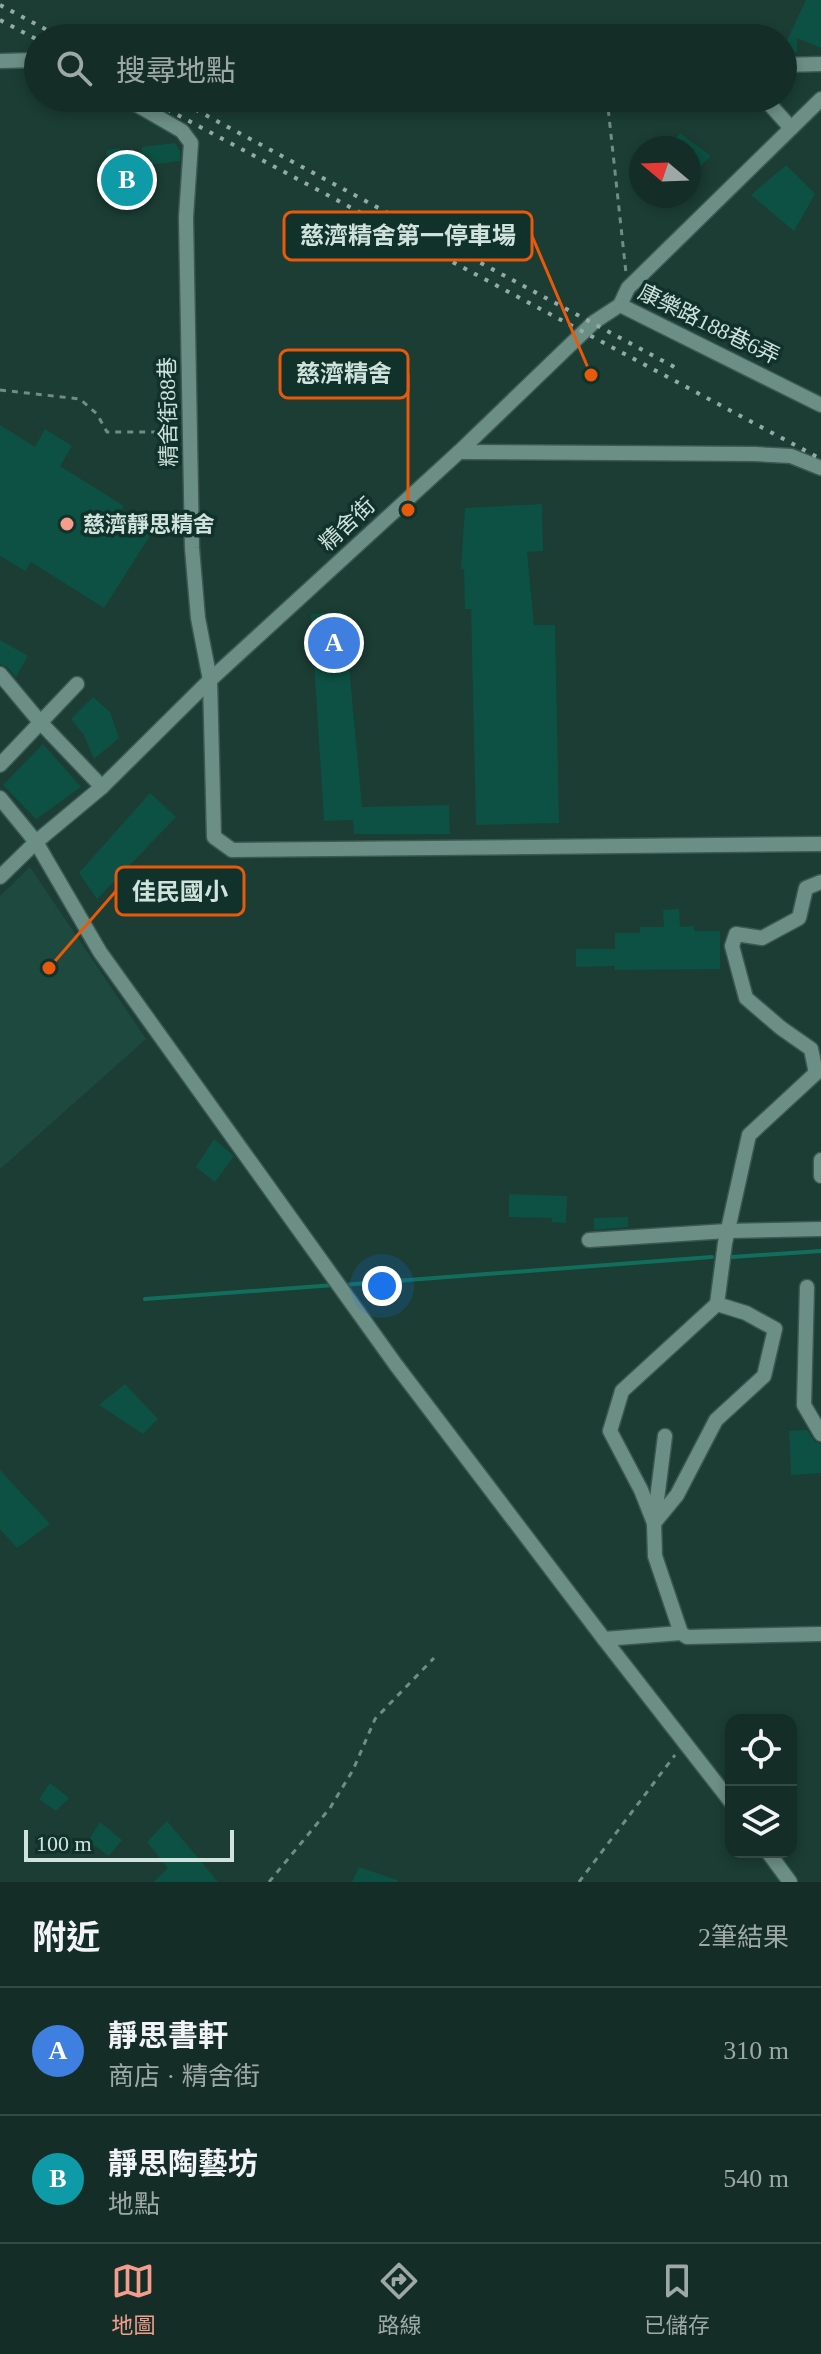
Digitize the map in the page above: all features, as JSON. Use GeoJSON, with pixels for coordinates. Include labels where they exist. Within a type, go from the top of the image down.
{"type":"FeatureCollection","features":[{"type":"Feature","properties":{"kind":"street"},"geometry":{"type":"LineString","coordinates":[[0,61],[24,60]]}},
{"type":"Feature","properties":{"kind":"street"},"geometry":{"type":"LineString","coordinates":[[797,65],[821,64]]}},
{"type":"Feature","properties":{"kind":"street","name":"精舍街"},"geometry":{"type":"LineString","coordinates":[[0,877],[36,842],[102,787],[210,680],[459,452],[594,322],[620,305],[628,288],[821,99]]}},
{"type":"Feature","properties":{"kind":"street","name":"精舍街88巷"},"geometry":{"type":"LineString","coordinates":[[149,112],[182,131],[191,143],[186,217],[192,548],[196,604],[210,680],[214,837],[232,850],[821,844]]}},
{"type":"Feature","properties":{"kind":"street"},"geometry":{"type":"LineString","coordinates":[[777,112],[791,128]]}},
{"type":"Feature","properties":{"kind":"street","name":"康樂路188巷6弄"},"geometry":{"type":"LineString","coordinates":[[620,305],[821,405]]}},
{"type":"Feature","properties":{"kind":"street"},"geometry":{"type":"LineString","coordinates":[[459,452],[755,454],[791,456],[821,468]]}},
{"type":"Feature","properties":{"kind":"street"},"geometry":{"type":"LineString","coordinates":[[0,674],[40,722],[102,787]]}},
{"type":"Feature","properties":{"kind":"street"},"geometry":{"type":"LineString","coordinates":[[0,765],[77,684]]}},
{"type":"Feature","properties":{"kind":"street"},"geometry":{"type":"LineString","coordinates":[[0,798],[36,842],[100,952],[403,1375],[725,1794]]}},
{"type":"Feature","properties":{"kind":"street"},"geometry":{"type":"LineString","coordinates":[[654,1523],[641,1490],[610,1431],[622,1391],[717,1304],[727,1231],[749,1135],[816,1073],[811,1049],[746,998],[732,946],[736,934],[762,938],[799,918],[806,888],[821,882]]}},
{"type":"Feature","properties":{"kind":"street"},"geometry":{"type":"LineString","coordinates":[[821,1160],[821,1176]]}},
{"type":"Feature","properties":{"kind":"street"},"geometry":{"type":"LineString","coordinates":[[589,1240],[727,1231],[821,1229]]}},
{"type":"Feature","properties":{"kind":"street"},"geometry":{"type":"LineString","coordinates":[[807,1287],[804,1405],[821,1434]]}},
{"type":"Feature","properties":{"kind":"street"},"geometry":{"type":"LineString","coordinates":[[654,1523],[677,1495],[716,1420],[764,1376],[775,1329],[746,1313],[717,1304]]}},
{"type":"Feature","properties":{"kind":"street"},"geometry":{"type":"LineString","coordinates":[[665,1436],[654,1523],[655,1556],[681,1633],[687,1637],[821,1634]]}},
{"type":"Feature","properties":{"kind":"street"},"geometry":{"type":"LineString","coordinates":[[604,1639],[681,1633]]}},
{"type":"Feature","properties":{"kind":"street"},"geometry":{"type":"LineString","coordinates":[[772,1858],[790,1882]]}},
{"type":"Feature","properties":{"kind":"path"},"geometry":{"type":"LineString","coordinates":[[609,112],[628,288]]}},
{"type":"Feature","properties":{"kind":"path"},"geometry":{"type":"LineString","coordinates":[[0,390],[80,399],[97,414],[107,432],[190,432]]}},
{"type":"Feature","properties":{"kind":"path"},"geometry":{"type":"LineString","coordinates":[[269,1882],[330,1808],[353,1770],[375,1719],[434,1658]]}},
{"type":"Feature","properties":{"kind":"path"},"geometry":{"type":"LineString","coordinates":[[579,1882],[685,1742]]}},
{"type":"Feature","properties":{"kind":"shaded area"},"geometry":{"type":"Polygon","coordinates":[[[30,867],[146,1039],[0,1169],[0,896],[30,867]]]}},
{"type":"Feature","properties":{"kind":"building"},"geometry":{"type":"Polygon","coordinates":[[[806,0],[821,0],[821,48],[797,38],[795,24],[806,0]]]}},
{"type":"Feature","properties":{"kind":"building"},"geometry":{"type":"Polygon","coordinates":[[[175,143],[180,151],[180,161],[142,166],[146,191],[112,196],[106,150],[120,148],[121,155],[142,152],[142,147],[175,143]]]}},
{"type":"Feature","properties":{"kind":"building"},"geometry":{"type":"Polygon","coordinates":[[[701,149],[711,156],[701,165],[701,149]]]}},
{"type":"Feature","properties":{"kind":"building"},"geometry":{"type":"Polygon","coordinates":[[[786,165],[815,194],[794,231],[751,195],[786,165]]]}},
{"type":"Feature","properties":{"kind":"building","name":"慈濟靜思精舍"},"geometry":{"type":"Polygon","coordinates":[[[0,425],[35,447],[45,429],[72,446],[60,466],[124,506],[119,514],[151,534],[104,608],[31,562],[25,571],[0,556],[0,425]]]}},
{"type":"Feature","properties":{"kind":"building"},"geometry":{"type":"Polygon","coordinates":[[[542,504],[543,551],[527,552],[534,625],[555,625],[559,823],[476,825],[471,609],[465,609],[464,569],[461,569],[465,508],[542,504]]]}},
{"type":"Feature","properties":{"kind":"building"},"geometry":{"type":"Polygon","coordinates":[[[344,612],[362,807],[449,805],[450,834],[354,834],[353,820],[324,821],[311,614],[344,612]]]}},
{"type":"Feature","properties":{"kind":"building"},"geometry":{"type":"Polygon","coordinates":[[[0,640],[28,656],[16,677],[0,664],[0,640]]]}},
{"type":"Feature","properties":{"kind":"building"},"geometry":{"type":"Polygon","coordinates":[[[93,697],[110,712],[119,738],[94,759],[84,735],[71,719],[93,697]]]}},
{"type":"Feature","properties":{"kind":"building"},"geometry":{"type":"Polygon","coordinates":[[[43,744],[81,787],[36,819],[3,785],[43,744]]]}},
{"type":"Feature","properties":{"kind":"building"},"geometry":{"type":"Polygon","coordinates":[[[150,793],[176,817],[97,899],[79,873],[150,793]]]}},
{"type":"Feature","properties":{"kind":"building"},"geometry":{"type":"Polygon","coordinates":[[[679,909],[680,927],[694,926],[694,931],[720,931],[720,969],[615,970],[615,966],[576,967],[576,949],[615,949],[615,933],[640,933],[640,927],[664,927],[663,910],[679,909]]]}},
{"type":"Feature","properties":{"kind":"building"},"geometry":{"type":"Polygon","coordinates":[[[214,1139],[234,1156],[215,1182],[196,1167],[214,1139]]]}},
{"type":"Feature","properties":{"kind":"building"},"geometry":{"type":"Polygon","coordinates":[[[509,1194],[567,1196],[566,1223],[552,1222],[552,1218],[509,1217],[509,1194]]]}},
{"type":"Feature","properties":{"kind":"building"},"geometry":{"type":"Polygon","coordinates":[[[628,1217],[628,1227],[594,1230],[594,1218],[628,1217]]]}},
{"type":"Feature","properties":{"kind":"building"},"geometry":{"type":"Polygon","coordinates":[[[125,1384],[158,1419],[143,1434],[99,1405],[125,1384]]]}},
{"type":"Feature","properties":{"kind":"building"},"geometry":{"type":"Polygon","coordinates":[[[807,1430],[815,1442],[821,1444],[821,1473],[791,1475],[789,1431],[807,1430]]]}},
{"type":"Feature","properties":{"kind":"building"},"geometry":{"type":"Polygon","coordinates":[[[0,1470],[50,1524],[17,1548],[0,1529],[0,1470]]]}},
{"type":"Feature","properties":{"kind":"building"},"geometry":{"type":"Polygon","coordinates":[[[50,1783],[69,1798],[56,1811],[39,1799],[50,1783]]]}},
{"type":"Feature","properties":{"kind":"building"},"geometry":{"type":"Polygon","coordinates":[[[167,1821],[218,1882],[154,1882],[168,1868],[147,1842],[167,1821]]]}},
{"type":"Feature","properties":{"kind":"building"},"geometry":{"type":"Polygon","coordinates":[[[100,1822],[122,1840],[109,1856],[88,1841],[100,1822]]]}},
{"type":"Feature","properties":{"kind":"building"},"geometry":{"type":"Polygon","coordinates":[[[359,1867],[397,1880],[397,1882],[352,1882],[359,1867]]]}},
{"type":"Feature","properties":{"kind":"waterway"},"geometry":{"type":"LineString","coordinates":[[732,1257],[821,1251]]}},
{"type":"Feature","properties":{"kind":"waterway"},"geometry":{"type":"LineString","coordinates":[[342,1285],[712,1257]]}},
{"type":"Feature","properties":{"kind":"waterway"},"geometry":{"type":"LineString","coordinates":[[145,1299],[334,1285]]}},
{"type":"Feature","properties":{"kind":"railway"},"geometry":{"type":"LineString","coordinates":[[0,5],[36,24]]}},
{"type":"Feature","properties":{"kind":"railway"},"geometry":{"type":"LineString","coordinates":[[0,20],[24,33]]}},
{"type":"Feature","properties":{"kind":"railway"},"geometry":{"type":"LineString","coordinates":[[172,112],[821,459]]}},
{"type":"Feature","properties":{"kind":"railway"},"geometry":{"type":"LineString","coordinates":[[200,112],[678,369]]}},
{"type":"Feature","properties":{"kind":"place","name":"靜思陶藝坊"},"geometry":{"type":"Point","coordinates":[127,180]}},
{"type":"Feature","properties":{"kind":"place","name":"慈濟精舍第一停車場"},"geometry":{"type":"Point","coordinates":[591,375]}},
{"type":"Feature","properties":{"kind":"place","name":"慈濟精舍"},"geometry":{"type":"Point","coordinates":[408,510]}},
{"type":"Feature","properties":{"kind":"place","name":"慈濟靜思精舍"},"geometry":{"type":"Point","coordinates":[67,524]}},
{"type":"Feature","properties":{"kind":"place","name":"靜思書軒"},"geometry":{"type":"Point","coordinates":[334,643]}},
{"type":"Feature","properties":{"kind":"place","name":"佳民國小"},"geometry":{"type":"Point","coordinates":[49,968]}}]}
